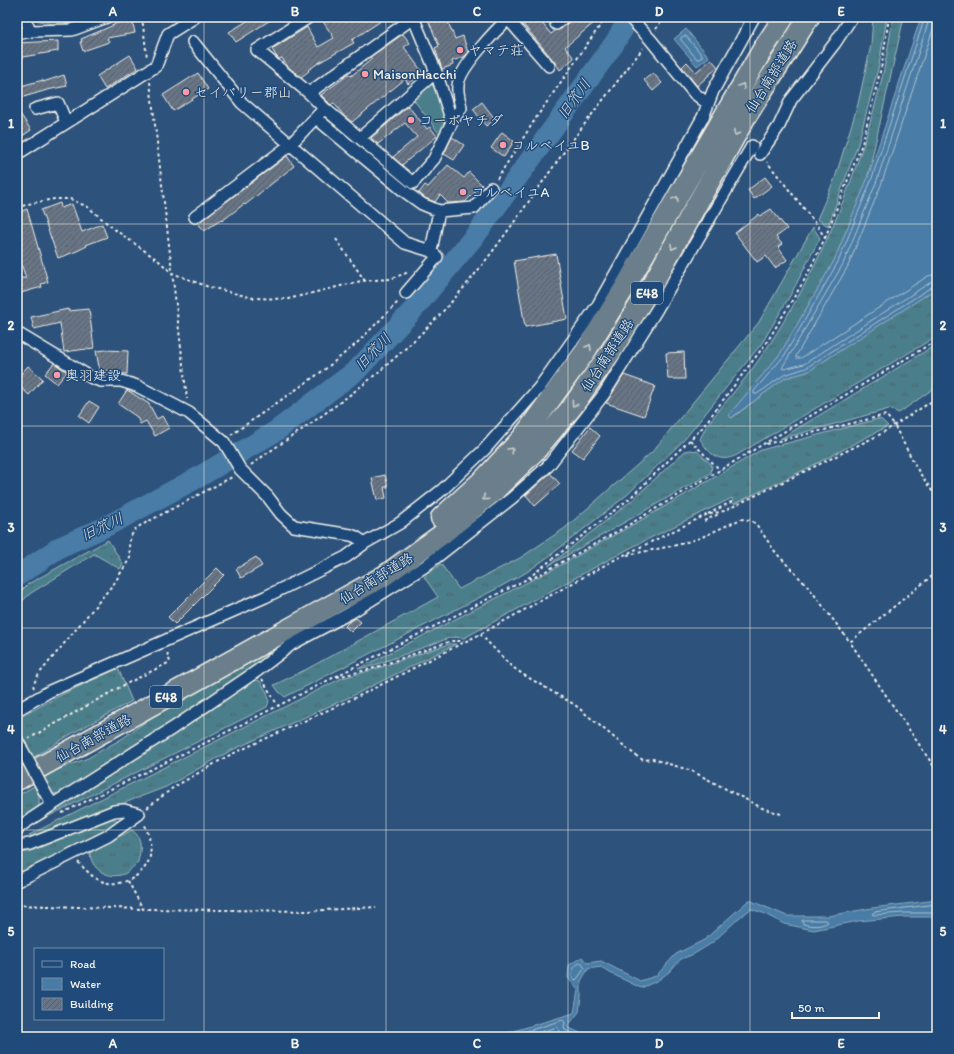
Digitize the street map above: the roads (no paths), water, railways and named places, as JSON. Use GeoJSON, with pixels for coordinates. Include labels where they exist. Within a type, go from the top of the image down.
{"type":"FeatureCollection","features":[{"type":"Feature","properties":{"kind":"highway","name":"仙台南部道路"},"geometry":{"type":"LineString","coordinates":[[316,614],[380,568],[433,526],[485,478],[523,438],[585,352],[630,279],[763,49],[784,17]]}},
{"type":"Feature","properties":{"kind":"highway","name":"仙台南部道路"},"geometry":{"type":"LineString","coordinates":[[17,780],[384,576],[441,535],[494,491],[536,450],[572,407],[610,353],[653,283],[745,118],[809,17]]}},
{"type":"Feature","properties":{"kind":"street"},"geometry":{"type":"LineString","coordinates":[[23,17],[31,31]]}},
{"type":"Feature","properties":{"kind":"street"},"geometry":{"type":"LineString","coordinates":[[17,34],[31,31],[72,30],[107,17]]}},
{"type":"Feature","properties":{"kind":"street"},"geometry":{"type":"LineString","coordinates":[[17,154],[156,66],[168,34],[195,17]]}},
{"type":"Feature","properties":{"kind":"street"},"geometry":{"type":"LineString","coordinates":[[309,17],[257,50],[414,183],[434,159],[452,122],[461,108],[457,85],[464,69],[509,18],[539,47],[549,66]]}},
{"type":"Feature","properties":{"kind":"street"},"geometry":{"type":"LineString","coordinates":[[309,94],[413,17],[436,72],[452,122]]}},
{"type":"Feature","properties":{"kind":"street"},"geometry":{"type":"LineString","coordinates":[[629,17],[648,36],[694,93],[708,104]]}},
{"type":"Feature","properties":{"kind":"street"},"geometry":{"type":"LineString","coordinates":[[17,710],[50,691],[265,597],[346,557],[365,543],[400,523],[442,490],[484,450],[539,388],[598,304],[703,117],[713,91],[754,17]]}},
{"type":"Feature","properties":{"kind":"street"},"geometry":{"type":"LineString","coordinates":[[17,831],[19,827],[50,801],[173,728],[257,671],[292,644],[350,614],[424,567],[512,498],[548,466],[604,394],[756,150],[778,126],[792,100],[852,17]]}},
{"type":"Feature","properties":{"kind":"street"},"geometry":{"type":"LineString","coordinates":[[193,42],[242,103],[292,144],[405,243],[432,248]]}},
{"type":"Feature","properties":{"kind":"street"},"geometry":{"type":"LineString","coordinates":[[360,138],[436,72]]}},
{"type":"Feature","properties":{"kind":"street"},"geometry":{"type":"LineString","coordinates":[[36,109],[58,103],[66,122]]}},
{"type":"Feature","properties":{"kind":"street"},"geometry":{"type":"LineString","coordinates":[[196,217],[292,144],[324,108]]}},
{"type":"Feature","properties":{"kind":"street"},"geometry":{"type":"LineString","coordinates":[[314,120],[404,191],[438,215],[474,208],[491,188]]}},
{"type":"Feature","properties":{"kind":"street"},"geometry":{"type":"LineString","coordinates":[[406,293],[437,257],[432,248],[438,215]]}},
{"type":"Feature","properties":{"kind":"street"},"geometry":{"type":"LineString","coordinates":[[17,333],[92,378],[101,381],[121,381],[137,386],[189,413],[223,441],[241,470],[294,526],[351,535],[365,543]]}},
{"type":"Feature","properties":{"kind":"street"},"geometry":{"type":"LineString","coordinates":[[22,740],[50,801]]}},
{"type":"Feature","properties":{"kind":"street"},"geometry":{"type":"LineString","coordinates":[[17,843],[19,846],[30,844],[114,811],[124,810],[140,814],[108,836],[17,881]]}},
{"type":"Feature","properties":{"kind":"water"},"geometry":{"type":"Polygon","coordinates":[[[921,17],[937,17],[937,288],[807,372],[785,378],[731,418],[729,415],[780,354],[834,261],[867,180],[921,17]]]}},
{"type":"Feature","properties":{"kind":"water"},"geometry":{"type":"Polygon","coordinates":[[[686,29],[709,57],[697,66],[674,39],[686,29]]]}},
{"type":"Feature","properties":{"kind":"water"},"geometry":{"type":"Polygon","coordinates":[[[749,900],[787,916],[828,916],[872,908],[937,900],[937,917],[904,917],[858,921],[814,930],[784,924],[763,913],[751,909],[712,943],[694,954],[681,959],[669,972],[657,981],[641,988],[601,967],[588,969],[581,981],[579,1012],[567,1027],[589,1037],[494,1037],[574,1013],[578,990],[568,978],[569,965],[582,957],[587,963],[601,961],[640,981],[656,976],[676,954],[704,940],[749,900]]]}},
{"type":"Feature","properties":{"kind":"waterway","name":"旧笊川"},"geometry":{"type":"LineString","coordinates":[[17,576],[60,547],[105,527],[197,478],[276,431],[357,370],[413,310],[478,232],[614,44],[630,17]]}},
{"type":"Feature","properties":{"kind":"place","name":"ヤマテ荘"},"geometry":{"type":"Point","coordinates":[460,50]}},
{"type":"Feature","properties":{"kind":"place","name":"MaisonHacchi"},"geometry":{"type":"Point","coordinates":[365,74]}},
{"type":"Feature","properties":{"kind":"place","name":"セイバリー郡山"},"geometry":{"type":"Point","coordinates":[186,92]}},
{"type":"Feature","properties":{"kind":"place","name":"コーポヤチダ"},"geometry":{"type":"Point","coordinates":[411,120]}},
{"type":"Feature","properties":{"kind":"place","name":"コルベイユB"},"geometry":{"type":"Point","coordinates":[503,145]}},
{"type":"Feature","properties":{"kind":"place","name":"コルベイユA"},"geometry":{"type":"Point","coordinates":[463,192]}},
{"type":"Feature","properties":{"kind":"place","name":"奥羽建設"},"geometry":{"type":"Point","coordinates":[57,375]}}]}
